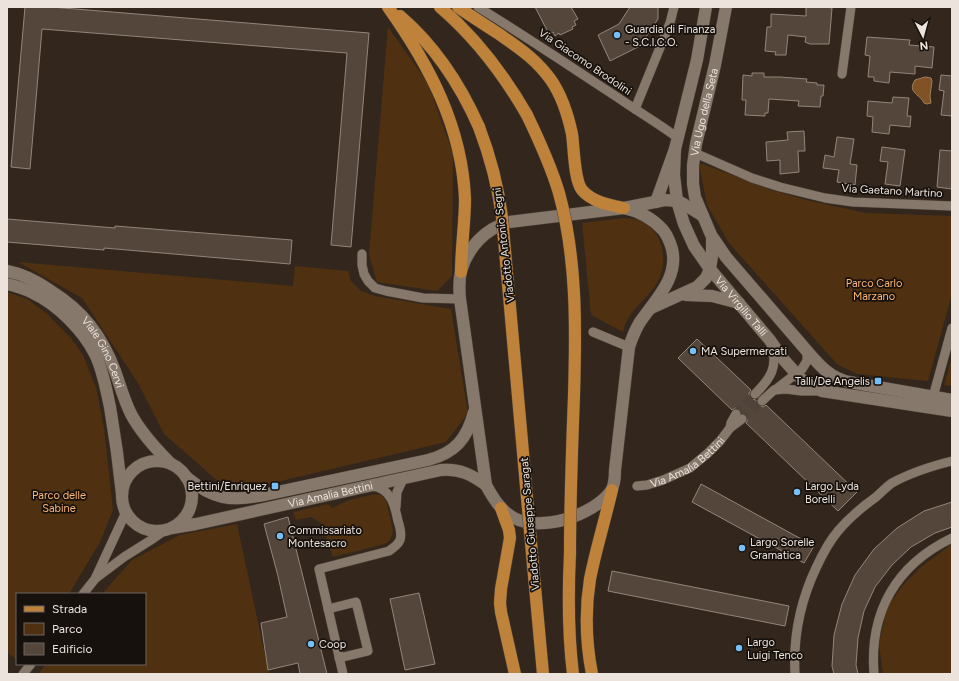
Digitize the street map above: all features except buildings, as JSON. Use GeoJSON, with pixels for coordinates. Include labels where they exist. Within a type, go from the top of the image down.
{"type":"FeatureCollection","features":[{"type":"Feature","properties":{"kind":"main road","name":"Viadotto Antonio Segni"},"geometry":{"type":"LineString","coordinates":[[389,7],[415,29],[443,62],[462,91],[479,127],[490,157],[502,211],[517,374]]}},
{"type":"Feature","properties":{"kind":"main road"},"geometry":{"type":"LineString","coordinates":[[389,7],[420,57],[434,83],[449,115],[455,136],[462,163],[464,199],[461,272]]}},
{"type":"Feature","properties":{"kind":"main road"},"geometry":{"type":"LineString","coordinates":[[440,7],[487,56],[509,85],[527,115],[540,140],[554,178],[566,226],[570,248],[574,295],[575,350],[568,596],[568,618],[573,674]]}},
{"type":"Feature","properties":{"kind":"main road"},"geometry":{"type":"LineString","coordinates":[[458,7],[519,48],[535,61],[543,70],[557,90],[567,113],[581,188],[585,193],[594,199],[606,204],[624,208]]}},
{"type":"Feature","properties":{"kind":"main road","name":"Viadotto Giuseppe Saragat"},"geometry":{"type":"LineString","coordinates":[[517,374],[543,674]]}},
{"type":"Feature","properties":{"kind":"main road"},"geometry":{"type":"LineString","coordinates":[[592,674],[587,635],[589,589],[594,562],[612,490]]}},
{"type":"Feature","properties":{"kind":"main road"},"geometry":{"type":"LineString","coordinates":[[501,508],[509,530],[510,538],[501,589],[500,608],[515,674]]}},
{"type":"Feature","properties":{"kind":"street","name":"Via Giacomo Brodolini"},"geometry":{"type":"LineString","coordinates":[[478,7],[524,35],[666,129],[677,144]]}},
{"type":"Feature","properties":{"kind":"street"},"geometry":{"type":"LineString","coordinates":[[635,109],[670,22],[674,7]]}},
{"type":"Feature","properties":{"kind":"street","name":"Via Ugo della Seta"},"geometry":{"type":"LineString","coordinates":[[677,144],[697,60],[706,7]]}},
{"type":"Feature","properties":{"kind":"street","name":"Via Ugo della Seta"},"geometry":{"type":"LineString","coordinates":[[712,237],[697,202],[693,180],[695,154],[715,65],[726,7]]}},
{"type":"Feature","properties":{"kind":"street"},"geometry":{"type":"LineString","coordinates":[[842,74],[851,7]]}},
{"type":"Feature","properties":{"kind":"street"},"geometry":{"type":"LineString","coordinates":[[656,202],[677,144]]}},
{"type":"Feature","properties":{"kind":"street","name":"Via Virgilio Talli"},"geometry":{"type":"LineString","coordinates":[[677,144],[674,175],[677,201],[682,220],[689,236],[697,251],[710,269],[796,373],[806,382],[822,390],[952,411]]}},
{"type":"Feature","properties":{"kind":"street","name":"Via Gaetano Martino"},"geometry":{"type":"LineString","coordinates":[[695,154],[752,178],[780,187],[825,198],[853,202],[952,206]]}},
{"type":"Feature","properties":{"kind":"street"},"geometry":{"type":"LineString","coordinates":[[624,208],[638,212],[653,220],[665,233],[672,247],[674,261],[671,273],[663,289],[633,335],[630,347],[618,452],[612,490],[602,500],[584,512],[571,517],[535,523],[523,521],[511,516],[501,508],[486,486],[460,299],[459,287],[461,272],[466,257],[483,235],[500,224],[518,220],[624,208],[665,200],[677,201],[703,216]]}},
{"type":"Feature","properties":{"kind":"street"},"geometry":{"type":"LineString","coordinates":[[650,309],[700,285],[706,278],[710,269],[712,237]]}},
{"type":"Feature","properties":{"kind":"street","name":"Via Virgilio Talli"},"geometry":{"type":"LineString","coordinates":[[712,237],[726,257],[808,352],[836,378],[843,381],[952,400]]}},
{"type":"Feature","properties":{"kind":"street"},"geometry":{"type":"LineString","coordinates":[[362,254],[364,274],[375,288],[386,292],[423,298],[460,299]]}},
{"type":"Feature","properties":{"kind":"street","name":"Viale Gino Cervi"},"geometry":{"type":"LineString","coordinates":[[7,271],[27,277],[48,288],[68,302],[88,322],[105,348],[132,415],[150,442],[171,464]]}},
{"type":"Feature","properties":{"kind":"street","name":"Viale Gino Cervi"},"geometry":{"type":"LineString","coordinates":[[7,284],[40,296],[52,305],[67,317],[79,330],[94,352],[102,373],[111,413],[119,462],[122,494]]}},
{"type":"Feature","properties":{"kind":"street"},"geometry":{"type":"LineString","coordinates":[[677,296],[705,295],[724,298],[739,303]]}},
{"type":"Feature","properties":{"kind":"street"},"geometry":{"type":"LineString","coordinates":[[933,397],[952,328]]}},
{"type":"Feature","properties":{"kind":"street"},"geometry":{"type":"LineString","coordinates":[[593,332],[630,347]]}},
{"type":"Feature","properties":{"kind":"street"},"geometry":{"type":"LineString","coordinates":[[755,394],[768,379],[773,368],[774,354],[769,339]]}},
{"type":"Feature","properties":{"kind":"street"},"geometry":{"type":"LineString","coordinates":[[762,401],[802,369],[807,362],[808,352]]}},
{"type":"Feature","properties":{"kind":"street"},"geometry":{"type":"LineString","coordinates":[[774,390],[822,390]]}},
{"type":"Feature","properties":{"kind":"street"},"geometry":{"type":"LineString","coordinates":[[186,477],[191,490],[191,505],[184,518],[177,525],[169,529],[155,531],[142,528],[133,522],[123,506],[122,494],[126,480],[131,473],[144,464],[163,462],[171,464],[201,489],[214,495],[227,498],[246,498],[272,494],[428,460],[450,452],[459,444],[464,436],[471,423],[475,408]]}},
{"type":"Feature","properties":{"kind":"street","name":"Via Amalia Bettini"},"geometry":{"type":"LineString","coordinates":[[637,486],[647,485],[663,480],[690,468],[720,441],[730,428],[731,423],[739,417]]}},
{"type":"Feature","properties":{"kind":"street"},"geometry":{"type":"LineString","coordinates":[[795,674],[795,641],[801,606],[814,570],[830,542],[839,530],[861,508],[892,484],[917,472],[952,461]]}},
{"type":"Feature","properties":{"kind":"street","name":"Via Amalia Bettini"},"geometry":{"type":"LineString","coordinates":[[84,593],[95,579],[124,556],[169,529],[441,470],[461,471],[486,486]]}},
{"type":"Feature","properties":{"kind":"street"},"geometry":{"type":"LineString","coordinates":[[396,509],[397,492],[403,479]]}},
{"type":"Feature","properties":{"kind":"street"},"geometry":{"type":"LineString","coordinates":[[343,674],[319,569],[389,551],[399,541],[401,534],[396,509],[391,498],[380,488],[371,486]]}},
{"type":"Feature","properties":{"kind":"street","name":"Via Amalia Bettini"},"geometry":{"type":"LineString","coordinates":[[95,579],[126,512]]}},
{"type":"Feature","properties":{"kind":"street"},"geometry":{"type":"LineString","coordinates":[[874,674],[874,651],[877,626],[884,604],[890,592],[902,575],[916,560],[952,538]]}},
{"type":"Feature","properties":{"kind":"street"},"geometry":{"type":"LineString","coordinates":[[328,608],[356,602],[368,651],[339,658]]}},
{"type":"Feature","properties":{"kind":"street"},"geometry":{"type":"LineString","coordinates":[[23,674],[30,665]]}},
{"type":"Feature","properties":{"kind":"green space"},"geometry":{"type":"Polygon","coordinates":[[[388,27],[428,83],[453,154],[452,276],[437,291],[377,282],[369,255],[388,27]]]}},
{"type":"Feature","properties":{"kind":"green space","name":"Parco Carlo Marzano"},"geometry":{"type":"Polygon","coordinates":[[[699,164],[703,164],[768,189],[806,200],[866,213],[952,216],[952,294],[928,381],[857,374],[837,364],[729,243],[707,205],[699,164]]]}},
{"type":"Feature","properties":{"kind":"green space"},"geometry":{"type":"Polygon","coordinates":[[[624,218],[639,220],[647,224],[654,231],[662,246],[663,264],[658,281],[630,315],[623,332],[591,315],[582,223],[624,218]]]}},
{"type":"Feature","properties":{"kind":"green space"},"geometry":{"type":"Polygon","coordinates":[[[18,262],[293,286],[295,266],[348,271],[351,281],[361,291],[375,296],[451,309],[468,413],[446,442],[264,485],[219,482],[164,434],[138,383],[82,298],[18,262]]]}},
{"type":"Feature","properties":{"kind":"green space","name":"Parco delle Sabine"},"geometry":{"type":"Polygon","coordinates":[[[7,292],[27,299],[46,313],[71,338],[83,355],[96,388],[104,428],[113,510],[100,542],[70,593],[16,593],[16,659],[7,652],[7,292]]]}},
{"type":"Feature","properties":{"kind":"green space"},"geometry":{"type":"Polygon","coordinates":[[[952,357],[952,386],[944,385],[952,357]]]}},
{"type":"Feature","properties":{"kind":"green space"},"geometry":{"type":"Polygon","coordinates":[[[375,494],[381,495],[386,500],[393,530],[390,540],[381,545],[333,557],[321,523],[311,517],[296,520],[293,512],[328,504],[332,508],[349,500],[375,494]]]}},
{"type":"Feature","properties":{"kind":"green space"},"geometry":{"type":"Polygon","coordinates":[[[237,524],[269,674],[38,674],[45,665],[146,665],[146,593],[103,593],[132,560],[180,535],[237,524]]]}},
{"type":"Feature","properties":{"kind":"green space"},"geometry":{"type":"Polygon","coordinates":[[[952,544],[952,674],[883,674],[879,644],[887,608],[902,586],[921,567],[952,544]]]}},
{"type":"Feature","properties":{"kind":"shaded area"},"geometry":{"type":"Polygon","coordinates":[[[925,77],[931,78],[932,81],[930,96],[931,103],[927,104],[924,103],[912,88],[915,80],[925,77]]]}},
{"type":"Feature","properties":{"kind":"tunnel"},"geometry":{"type":"LineString","coordinates":[[736,414],[755,394]]}},
{"type":"Feature","properties":{"kind":"tunnel"},"geometry":{"type":"LineString","coordinates":[[742,419],[762,401]]}},
{"type":"Feature","properties":{"kind":"place","name":"Guardia di Finanza - S.C.I.C.O."},"geometry":{"type":"Point","coordinates":[617,35]}},
{"type":"Feature","properties":{"kind":"place","name":"MA Supermercati"},"geometry":{"type":"Point","coordinates":[693,351]}},
{"type":"Feature","properties":{"kind":"place","name":"Talli/De Angelis"},"geometry":{"type":"Point","coordinates":[878,381]}},
{"type":"Feature","properties":{"kind":"place","name":"Bettini/Enriquez"},"geometry":{"type":"Point","coordinates":[275,486]}},
{"type":"Feature","properties":{"kind":"place","name":"Largo Lyda Borelli"},"geometry":{"type":"Point","coordinates":[797,492]}},
{"type":"Feature","properties":{"kind":"place","name":"Commissariato Montesacro"},"geometry":{"type":"Point","coordinates":[280,536]}},
{"type":"Feature","properties":{"kind":"place","name":"Largo Sorelle Gramatica"},"geometry":{"type":"Point","coordinates":[742,548]}},
{"type":"Feature","properties":{"kind":"place","name":"Coop"},"geometry":{"type":"Point","coordinates":[311,644]}},
{"type":"Feature","properties":{"kind":"place","name":"Largo Luigi Tenco"},"geometry":{"type":"Point","coordinates":[739,648]}}]}
